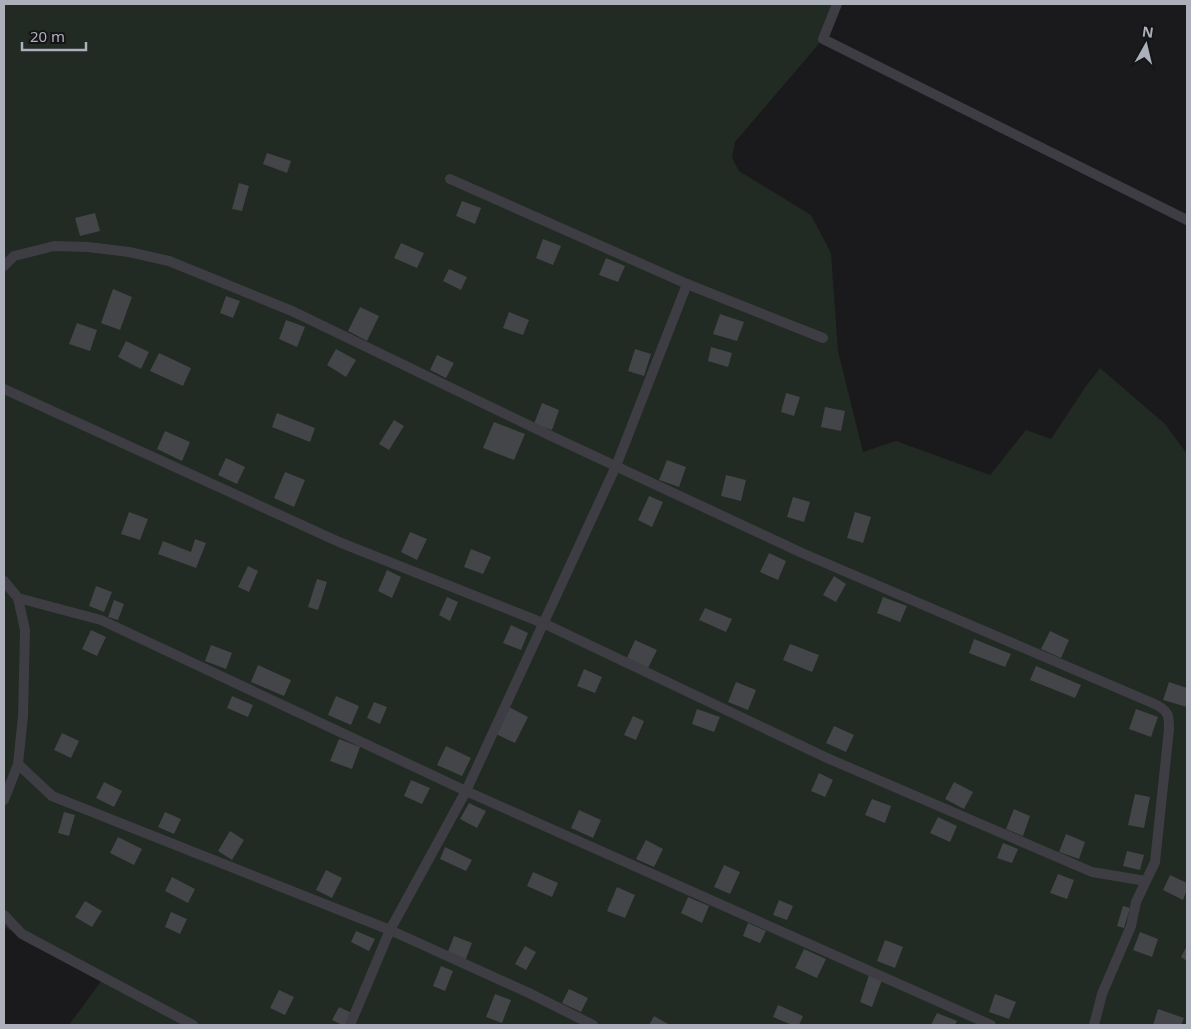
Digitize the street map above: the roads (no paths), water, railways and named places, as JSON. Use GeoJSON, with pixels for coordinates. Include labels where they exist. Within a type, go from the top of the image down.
{"type":"FeatureCollection","features":[{"type":"Feature","properties":{"kind":"lane"},"geometry":{"type":"LineString","coordinates":[[837,4],[823,39],[1187,220]]}},
{"type":"Feature","properties":{"kind":"lane"},"geometry":{"type":"LineString","coordinates":[[450,179],[687,284],[823,338]]}},
{"type":"Feature","properties":{"kind":"lane"},"geometry":{"type":"LineString","coordinates":[[4,266],[14,256],[54,246],[88,247],[129,252],[169,261],[292,311],[549,435],[802,553],[1165,710],[1169,718],[1169,729],[1155,862],[1136,902],[1131,926],[1102,994],[1094,1025]]}},
{"type":"Feature","properties":{"kind":"lane"},"geometry":{"type":"LineString","coordinates":[[350,1025],[390,930],[466,790],[616,466],[687,284]]}},
{"type":"Feature","properties":{"kind":"lane"},"geometry":{"type":"LineString","coordinates":[[4,389],[339,542],[543,623],[827,758],[1092,872],[1146,881]]}},
{"type":"Feature","properties":{"kind":"lane"},"geometry":{"type":"LineString","coordinates":[[4,581],[18,598],[25,630],[23,716],[18,764],[4,800]]}},
{"type":"Feature","properties":{"kind":"lane"},"geometry":{"type":"LineString","coordinates":[[18,598],[101,620],[466,790],[991,1025]]}},
{"type":"Feature","properties":{"kind":"lane"},"geometry":{"type":"LineString","coordinates":[[18,764],[52,796],[390,930],[529,993],[593,1025]]}},
{"type":"Feature","properties":{"kind":"lane"},"geometry":{"type":"LineString","coordinates":[[4,915],[22,934],[193,1025]]}}]}
